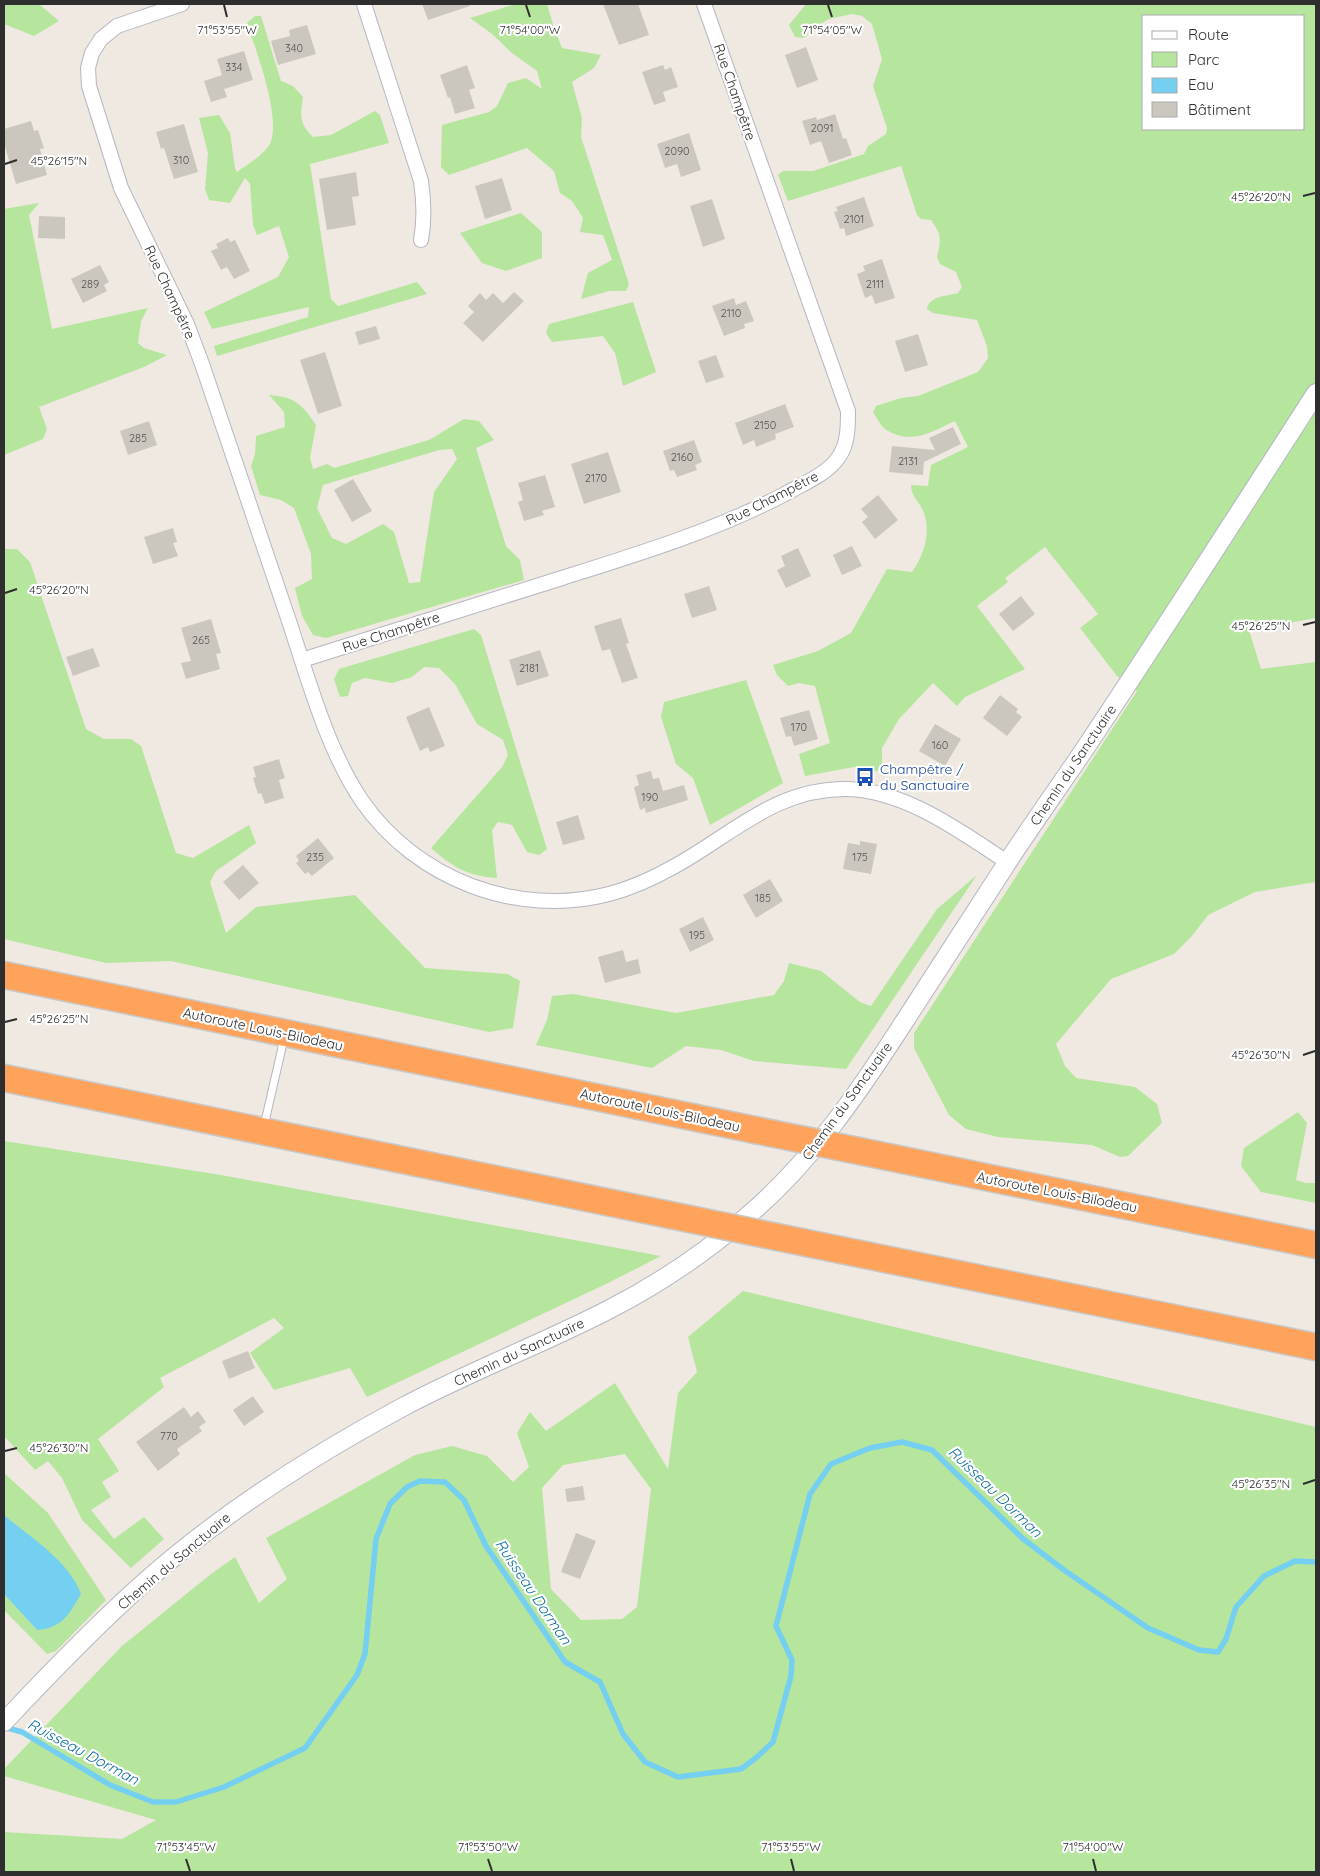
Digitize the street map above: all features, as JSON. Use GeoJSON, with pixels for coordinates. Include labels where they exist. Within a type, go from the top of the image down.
{"type":"FeatureCollection","features":[{"type":"Feature","properties":{"kind":"highway","name":"Autoroute Louis-Bilodeau"},"geometry":{"type":"LineString","coordinates":[[4,975],[1316,1245]]}},
{"type":"Feature","properties":{"kind":"highway"},"geometry":{"type":"LineString","coordinates":[[4,1078],[1316,1347]]}},
{"type":"Feature","properties":{"kind":"street","name":"Rue Champêtre"},"geometry":{"type":"LineString","coordinates":[[182,4],[117,26],[101,39],[92,53],[88,68],[89,86],[121,188],[200,357],[302,660],[338,758],[361,799],[394,838],[428,864],[458,881],[482,890],[506,897],[532,900],[583,899],[633,886],[670,869],[774,804],[807,793],[844,789],[872,791],[904,801],[1007,862]]}},
{"type":"Feature","properties":{"kind":"street"},"geometry":{"type":"LineString","coordinates":[[364,4],[420,181],[425,204],[425,223],[421,240]]}},
{"type":"Feature","properties":{"kind":"street","name":"Rue Champêtre"},"geometry":{"type":"LineString","coordinates":[[302,660],[644,552],[719,525],[756,509],[804,484],[828,468],[838,458],[846,442],[848,411],[704,4]]}},
{"type":"Feature","properties":{"kind":"street","name":"Chemin du Sanctuaire"},"geometry":{"type":"LineString","coordinates":[[4,1722],[147,1580],[210,1529],[267,1488],[344,1440],[404,1407],[584,1322],[630,1298],[693,1259],[745,1218],[795,1171],[847,1107],[894,1038],[1007,862],[1087,745],[1316,393]]}},
{"type":"Feature","properties":{"kind":"lane"},"geometry":{"type":"LineString","coordinates":[[263,1131],[285,1033]]}},
{"type":"Feature","properties":{"kind":"green space"},"geometry":{"type":"Polygon","coordinates":[[[4,4],[39,4],[59,21],[34,36],[4,24],[4,4]]]}},
{"type":"Feature","properties":{"kind":"green space"},"geometry":{"type":"Polygon","coordinates":[[[516,4],[547,4],[562,48],[601,55],[594,68],[572,82],[582,118],[581,137],[629,284],[626,291],[609,291],[581,299],[588,273],[612,260],[603,235],[580,232],[583,218],[572,201],[560,193],[554,171],[527,148],[449,175],[441,167],[442,125],[489,112],[497,106],[508,83],[526,78],[542,89],[537,71],[470,18],[516,4]]]}},
{"type":"Feature","properties":{"kind":"green space"},"geometry":{"type":"Polygon","coordinates":[[[806,4],[1316,4],[1316,618],[1249,630],[1261,669],[1316,662],[1316,882],[1255,892],[1208,915],[1192,936],[1174,954],[1111,979],[1056,1044],[1065,1066],[1076,1078],[1135,1087],[1157,1104],[1162,1123],[1128,1156],[1120,1157],[1092,1145],[998,1137],[966,1129],[949,1115],[914,1048],[914,1033],[1137,691],[1117,676],[1080,628],[1098,614],[1045,547],[1005,578],[1008,582],[977,606],[1025,669],[965,697],[957,706],[933,683],[899,719],[882,748],[882,772],[854,767],[805,776],[799,754],[830,743],[815,686],[799,683],[788,686],[777,675],[773,665],[818,651],[851,633],[887,569],[912,572],[923,551],[927,528],[924,513],[912,493],[911,485],[928,486],[931,465],[968,447],[955,421],[921,436],[904,436],[894,434],[883,427],[873,413],[876,406],[901,398],[918,396],[978,372],[988,358],[987,346],[977,320],[933,313],[927,309],[931,301],[958,293],[962,287],[956,272],[940,264],[937,257],[940,241],[939,234],[931,220],[921,219],[917,215],[901,166],[788,201],[778,175],[783,171],[813,171],[864,154],[868,146],[886,134],[887,128],[873,86],[882,59],[872,24],[862,16],[852,14],[829,19],[815,27],[804,38],[795,37],[789,25],[806,4]]]}},
{"type":"Feature","properties":{"kind":"green space"},"geometry":{"type":"Polygon","coordinates":[[[255,16],[261,16],[281,81],[293,86],[303,97],[301,110],[303,123],[313,137],[331,135],[375,111],[380,115],[389,143],[310,164],[331,299],[338,306],[417,282],[427,294],[217,356],[214,346],[308,317],[309,307],[212,329],[204,312],[278,277],[289,257],[279,226],[257,235],[253,225],[250,184],[245,178],[230,203],[209,200],[205,189],[208,153],[199,118],[219,115],[230,133],[237,172],[264,151],[272,138],[273,123],[267,87],[247,23],[255,16]]]}},
{"type":"Feature","properties":{"kind":"green space"},"geometry":{"type":"Polygon","coordinates":[[[39,203],[29,215],[52,329],[148,308],[141,321],[138,343],[144,348],[167,355],[144,367],[39,407],[47,429],[43,439],[4,455],[4,209],[39,203]]]}},
{"type":"Feature","properties":{"kind":"green space"},"geometry":{"type":"Polygon","coordinates":[[[521,213],[542,232],[542,258],[506,271],[482,263],[460,233],[521,213]]]}},
{"type":"Feature","properties":{"kind":"green space"},"geometry":{"type":"Polygon","coordinates":[[[633,302],[656,372],[623,386],[615,353],[603,336],[552,342],[546,333],[549,324],[633,302]]]}},
{"type":"Feature","properties":{"kind":"green space"},"geometry":{"type":"Polygon","coordinates":[[[269,395],[292,400],[297,403],[316,425],[310,458],[313,469],[327,464],[334,468],[429,440],[464,419],[479,421],[494,440],[476,448],[506,546],[520,560],[524,580],[326,638],[313,635],[302,616],[295,588],[312,579],[311,554],[294,508],[281,500],[260,495],[251,466],[255,454],[256,436],[285,427],[284,412],[269,395]],[[452,449],[439,450],[323,485],[317,508],[332,538],[346,544],[383,524],[394,532],[409,583],[420,582],[434,492],[457,459],[452,449]]]}},
{"type":"Feature","properties":{"kind":"green space"},"geometry":{"type":"Polygon","coordinates":[[[4,549],[17,549],[30,562],[86,729],[104,739],[131,739],[141,746],[176,853],[193,858],[249,825],[256,843],[216,871],[210,882],[226,933],[256,907],[355,895],[425,968],[507,974],[520,981],[513,1028],[489,1032],[171,961],[106,963],[4,939],[4,549]]]}},
{"type":"Feature","properties":{"kind":"green space"},"geometry":{"type":"Polygon","coordinates":[[[474,629],[481,635],[547,849],[539,855],[527,852],[512,825],[498,822],[492,830],[497,878],[469,873],[446,860],[431,848],[502,767],[508,755],[503,740],[477,724],[455,684],[439,668],[424,667],[412,677],[392,683],[365,678],[352,683],[348,696],[340,697],[334,679],[339,669],[474,629]]]}},
{"type":"Feature","properties":{"kind":"green space"},"geometry":{"type":"Polygon","coordinates":[[[746,680],[783,783],[710,825],[693,778],[676,764],[661,717],[664,702],[746,680]]]}},
{"type":"Feature","properties":{"kind":"green space"},"geometry":{"type":"Polygon","coordinates":[[[977,875],[846,1069],[754,1061],[721,1050],[686,1046],[652,1068],[536,1045],[547,1020],[552,996],[573,994],[676,1013],[774,995],[784,981],[789,963],[821,971],[860,1002],[871,1006],[937,909],[977,875]]]}},
{"type":"Feature","properties":{"kind":"green space"},"geometry":{"type":"Polygon","coordinates":[[[1298,1112],[1307,1123],[1296,1180],[1316,1183],[1316,1203],[1261,1192],[1241,1166],[1244,1148],[1298,1112]]]}},
{"type":"Feature","properties":{"kind":"green space"},"geometry":{"type":"Polygon","coordinates":[[[4,1141],[221,1175],[661,1256],[367,1397],[350,1368],[274,1390],[250,1353],[284,1328],[274,1318],[160,1378],[164,1387],[98,1439],[119,1471],[102,1482],[111,1497],[91,1510],[114,1539],[144,1517],[164,1539],[131,1568],[82,1520],[62,1478],[48,1461],[35,1470],[4,1436],[4,1141]]]}},
{"type":"Feature","properties":{"kind":"green space"},"geometry":{"type":"Polygon","coordinates":[[[743,1291],[1316,1427],[1316,1872],[4,1872],[4,1832],[122,1839],[156,1820],[4,1776],[4,1769],[122,1646],[211,1574],[235,1557],[259,1603],[287,1579],[266,1538],[415,1455],[452,1446],[487,1456],[513,1482],[529,1467],[517,1433],[530,1412],[546,1431],[615,1383],[668,1469],[678,1393],[697,1372],[688,1337],[743,1291]],[[625,1454],[563,1465],[542,1488],[551,1589],[581,1620],[622,1619],[637,1607],[651,1489],[625,1454]]]}},
{"type":"Feature","properties":{"kind":"green space"},"geometry":{"type":"Polygon","coordinates":[[[4,1473],[48,1513],[106,1600],[56,1651],[47,1654],[4,1610],[4,1594],[37,1630],[58,1561],[4,1515],[4,1473]]]}},
{"type":"Feature","properties":{"kind":"water"},"geometry":{"type":"Polygon","coordinates":[[[4,1515],[58,1560],[76,1582],[81,1594],[64,1619],[46,1629],[37,1630],[4,1594],[4,1515]]]}},
{"type":"Feature","properties":{"kind":"building"},"geometry":{"type":"Polygon","coordinates":[[[422,4],[469,4],[470,6],[428,20],[422,4]]]}},
{"type":"Feature","properties":{"kind":"building"},"geometry":{"type":"Polygon","coordinates":[[[603,4],[638,4],[649,35],[619,45],[603,4]]]}},
{"type":"Feature","properties":{"kind":"building"},"geometry":{"type":"Polygon","coordinates":[[[307,25],[316,54],[278,65],[271,41],[290,36],[289,30],[307,25]]]}},
{"type":"Feature","properties":{"kind":"building"},"geometry":{"type":"Polygon","coordinates":[[[806,47],[818,80],[797,88],[785,55],[806,47]]]}},
{"type":"Feature","properties":{"kind":"building"},"geometry":{"type":"Polygon","coordinates":[[[244,51],[253,80],[224,89],[227,97],[211,102],[204,81],[222,75],[217,59],[244,51]]]}},
{"type":"Feature","properties":{"kind":"building"},"geometry":{"type":"Polygon","coordinates":[[[467,65],[475,88],[469,90],[475,108],[455,114],[440,75],[467,65]]]}},
{"type":"Feature","properties":{"kind":"building"},"geometry":{"type":"Polygon","coordinates":[[[663,65],[665,70],[671,67],[678,87],[663,92],[666,101],[654,105],[642,72],[663,65]]]}},
{"type":"Feature","properties":{"kind":"building"},"geometry":{"type":"Polygon","coordinates":[[[835,114],[843,139],[846,138],[852,155],[829,163],[821,141],[810,145],[802,121],[816,117],[817,120],[835,114]]]}},
{"type":"Feature","properties":{"kind":"building"},"geometry":{"type":"Polygon","coordinates":[[[31,121],[34,131],[38,130],[44,148],[40,149],[47,175],[16,184],[4,143],[4,129],[31,121]]]}},
{"type":"Feature","properties":{"kind":"building"},"geometry":{"type":"Polygon","coordinates":[[[184,124],[198,172],[174,179],[164,148],[161,149],[156,132],[184,124]]]}},
{"type":"Feature","properties":{"kind":"building"},"geometry":{"type":"Polygon","coordinates":[[[689,133],[701,170],[681,177],[677,164],[665,168],[657,144],[689,133]]]}},
{"type":"Feature","properties":{"kind":"building"},"geometry":{"type":"Polygon","coordinates":[[[356,172],[359,196],[352,197],[356,225],[327,230],[319,179],[356,172]]]}},
{"type":"Feature","properties":{"kind":"building"},"geometry":{"type":"Polygon","coordinates":[[[502,178],[512,210],[485,219],[475,186],[502,178]]]}},
{"type":"Feature","properties":{"kind":"building"},"geometry":{"type":"Polygon","coordinates":[[[864,197],[874,226],[846,236],[844,228],[840,229],[834,212],[838,211],[836,207],[864,197]]]}},
{"type":"Feature","properties":{"kind":"building"},"geometry":{"type":"Polygon","coordinates":[[[712,199],[725,239],[703,247],[690,206],[712,199]]]}},
{"type":"Feature","properties":{"kind":"building"},"geometry":{"type":"Polygon","coordinates":[[[39,216],[65,217],[65,239],[38,238],[39,216]]]}},
{"type":"Feature","properties":{"kind":"building"},"geometry":{"type":"Polygon","coordinates":[[[228,238],[230,242],[235,240],[250,271],[234,279],[227,267],[221,270],[211,251],[218,248],[216,244],[228,238]]]}},
{"type":"Feature","properties":{"kind":"building"},"geometry":{"type":"Polygon","coordinates":[[[882,259],[895,298],[875,304],[872,295],[865,298],[857,274],[865,271],[863,266],[882,259]]]}},
{"type":"Feature","properties":{"kind":"building"},"geometry":{"type":"Polygon","coordinates":[[[100,265],[109,282],[104,285],[107,291],[83,303],[71,279],[100,265]]]}},
{"type":"Feature","properties":{"kind":"building"},"geometry":{"type":"Polygon","coordinates":[[[514,292],[524,301],[483,342],[463,323],[474,312],[468,306],[480,293],[486,300],[493,293],[503,303],[514,292]]]}},
{"type":"Feature","properties":{"kind":"building"},"geometry":{"type":"Polygon","coordinates":[[[734,298],[736,305],[746,301],[754,321],[744,324],[745,328],[724,336],[712,306],[734,298]]]}},
{"type":"Feature","properties":{"kind":"building"},"geometry":{"type":"Polygon","coordinates":[[[376,326],[380,339],[359,345],[355,332],[376,326]]]}},
{"type":"Feature","properties":{"kind":"building"},"geometry":{"type":"Polygon","coordinates":[[[918,334],[928,365],[905,372],[895,341],[918,334]]]}},
{"type":"Feature","properties":{"kind":"building"},"geometry":{"type":"Polygon","coordinates":[[[325,352],[342,406],[318,414],[300,360],[325,352]]]}},
{"type":"Feature","properties":{"kind":"building"},"geometry":{"type":"Polygon","coordinates":[[[716,355],[724,377],[706,383],[698,361],[716,355]]]}},
{"type":"Feature","properties":{"kind":"building"},"geometry":{"type":"Polygon","coordinates":[[[785,404],[794,427],[775,434],[776,439],[756,447],[754,440],[743,445],[735,423],[785,404]]]}},
{"type":"Feature","properties":{"kind":"building"},"geometry":{"type":"Polygon","coordinates":[[[149,421],[157,445],[128,455],[120,431],[149,421]]]}},
{"type":"Feature","properties":{"kind":"building"},"geometry":{"type":"Polygon","coordinates":[[[953,427],[961,444],[924,462],[923,475],[889,472],[892,446],[935,450],[929,438],[953,427]]]}},
{"type":"Feature","properties":{"kind":"building"},"geometry":{"type":"Polygon","coordinates":[[[694,440],[702,462],[695,465],[697,470],[677,477],[674,470],[670,471],[663,451],[694,440]]]}},
{"type":"Feature","properties":{"kind":"building"},"geometry":{"type":"Polygon","coordinates":[[[608,452],[621,492],[584,504],[571,464],[608,452]]]}},
{"type":"Feature","properties":{"kind":"building"},"geometry":{"type":"Polygon","coordinates":[[[545,475],[555,507],[542,511],[544,515],[524,521],[518,502],[523,500],[518,483],[545,475]]]}},
{"type":"Feature","properties":{"kind":"building"},"geometry":{"type":"Polygon","coordinates":[[[353,479],[372,511],[352,522],[334,490],[353,479]]]}},
{"type":"Feature","properties":{"kind":"building"},"geometry":{"type":"Polygon","coordinates":[[[878,495],[898,520],[875,539],[862,522],[868,517],[861,509],[878,495]]]}},
{"type":"Feature","properties":{"kind":"building"},"geometry":{"type":"Polygon","coordinates":[[[173,528],[177,542],[173,543],[178,556],[153,564],[144,537],[173,528]]]}},
{"type":"Feature","properties":{"kind":"building"},"geometry":{"type":"Polygon","coordinates":[[[852,546],[862,566],[842,575],[833,555],[852,546]]]}},
{"type":"Feature","properties":{"kind":"building"},"geometry":{"type":"Polygon","coordinates":[[[798,548],[811,576],[786,588],[777,570],[785,566],[781,556],[798,548]]]}},
{"type":"Feature","properties":{"kind":"building"},"geometry":{"type":"Polygon","coordinates":[[[709,586],[717,610],[692,618],[684,594],[709,586]]]}},
{"type":"Feature","properties":{"kind":"building"},"geometry":{"type":"Polygon","coordinates":[[[1021,596],[1035,614],[1013,631],[999,614],[1021,596]]]}},
{"type":"Feature","properties":{"kind":"building"},"geometry":{"type":"Polygon","coordinates":[[[621,618],[629,643],[626,644],[638,678],[622,683],[610,649],[602,651],[594,626],[621,618]]]}},
{"type":"Feature","properties":{"kind":"building"},"geometry":{"type":"Polygon","coordinates":[[[211,619],[221,653],[216,654],[220,669],[186,679],[181,663],[191,661],[181,628],[211,619]]]}},
{"type":"Feature","properties":{"kind":"building"},"geometry":{"type":"Polygon","coordinates":[[[93,648],[100,666],[73,676],[66,657],[93,648]]]}},
{"type":"Feature","properties":{"kind":"building"},"geometry":{"type":"Polygon","coordinates":[[[540,650],[549,676],[517,686],[509,660],[540,650]]]}},
{"type":"Feature","properties":{"kind":"building"},"geometry":{"type":"Polygon","coordinates":[[[1000,695],[1018,709],[1016,712],[1022,717],[1007,736],[983,718],[1000,695]]]}},
{"type":"Feature","properties":{"kind":"building"},"geometry":{"type":"Polygon","coordinates":[[[429,707],[445,746],[430,752],[428,747],[420,751],[406,717],[429,707]]]}},
{"type":"Feature","properties":{"kind":"building"},"geometry":{"type":"Polygon","coordinates":[[[809,710],[818,739],[794,746],[791,736],[786,737],[780,718],[809,710]]]}},
{"type":"Feature","properties":{"kind":"building"},"geometry":{"type":"Polygon","coordinates":[[[935,724],[961,739],[945,766],[919,751],[935,724]]]}},
{"type":"Feature","properties":{"kind":"building"},"geometry":{"type":"Polygon","coordinates":[[[279,759],[285,778],[279,780],[284,798],[265,804],[261,793],[258,794],[253,778],[256,777],[253,767],[279,759]]]}},
{"type":"Feature","properties":{"kind":"building"},"geometry":{"type":"Polygon","coordinates":[[[651,771],[653,779],[659,778],[663,791],[684,785],[688,800],[646,813],[645,808],[640,810],[634,787],[639,785],[636,775],[651,771]]]}},
{"type":"Feature","properties":{"kind":"building"},"geometry":{"type":"Polygon","coordinates":[[[578,815],[585,839],[563,845],[556,822],[578,815]]]}},
{"type":"Feature","properties":{"kind":"building"},"geometry":{"type":"Polygon","coordinates":[[[318,838],[334,858],[312,876],[308,872],[305,874],[296,863],[299,861],[296,856],[318,838]]]}},
{"type":"Feature","properties":{"kind":"building"},"geometry":{"type":"Polygon","coordinates":[[[860,841],[877,844],[871,874],[843,869],[848,843],[860,845],[860,841]]]}},
{"type":"Feature","properties":{"kind":"building"},"geometry":{"type":"Polygon","coordinates":[[[243,865],[259,883],[239,900],[223,882],[243,865]]]}},
{"type":"Feature","properties":{"kind":"building"},"geometry":{"type":"Polygon","coordinates":[[[770,879],[783,901],[756,918],[743,895],[770,879]]]}},
{"type":"Feature","properties":{"kind":"building"},"geometry":{"type":"Polygon","coordinates":[[[703,917],[714,940],[690,952],[679,929],[703,917]]]}},
{"type":"Feature","properties":{"kind":"building"},"geometry":{"type":"Polygon","coordinates":[[[623,950],[626,962],[638,959],[641,973],[605,983],[598,957],[623,950]]]}},
{"type":"Feature","properties":{"kind":"building"},"geometry":{"type":"Polygon","coordinates":[[[248,1351],[255,1368],[229,1379],[222,1361],[248,1351]]]}},
{"type":"Feature","properties":{"kind":"building"},"geometry":{"type":"Polygon","coordinates":[[[253,1396],[264,1412],[244,1426],[233,1410],[253,1396]]]}},
{"type":"Feature","properties":{"kind":"building"},"geometry":{"type":"Polygon","coordinates":[[[184,1407],[191,1417],[198,1411],[206,1422],[199,1427],[202,1431],[177,1449],[180,1454],[158,1471],[136,1442],[184,1407]]]}},
{"type":"Feature","properties":{"kind":"building"},"geometry":{"type":"Polygon","coordinates":[[[583,1486],[585,1500],[567,1502],[565,1489],[583,1486]]]}},
{"type":"Feature","properties":{"kind":"building"},"geometry":{"type":"Polygon","coordinates":[[[576,1533],[596,1541],[580,1579],[561,1572],[576,1533]]]}},
{"type":"Feature","properties":{"kind":"waterway","name":"Ruisseau Dorman"},"geometry":{"type":"LineString","coordinates":[[4,1727],[22,1732],[110,1785],[153,1802],[176,1802],[224,1787],[305,1748],[357,1675],[365,1654],[376,1539],[390,1504],[407,1487],[420,1481],[445,1482],[464,1500],[486,1546],[565,1662],[600,1682],[623,1734],[645,1762],[678,1777],[741,1769],[773,1742],[791,1676],[792,1660],[776,1626],[810,1494],[831,1464],[870,1448],[902,1442],[932,1450],[1022,1538],[1064,1570],[1148,1628],[1199,1650],[1218,1652],[1226,1639],[1236,1607],[1264,1576],[1295,1561],[1316,1562]]}},
{"type":"Feature","properties":{"kind":"place","name":"Champêtre / du Sanctuaire"},"geometry":{"type":"Point","coordinates":[865,777]}}]}
